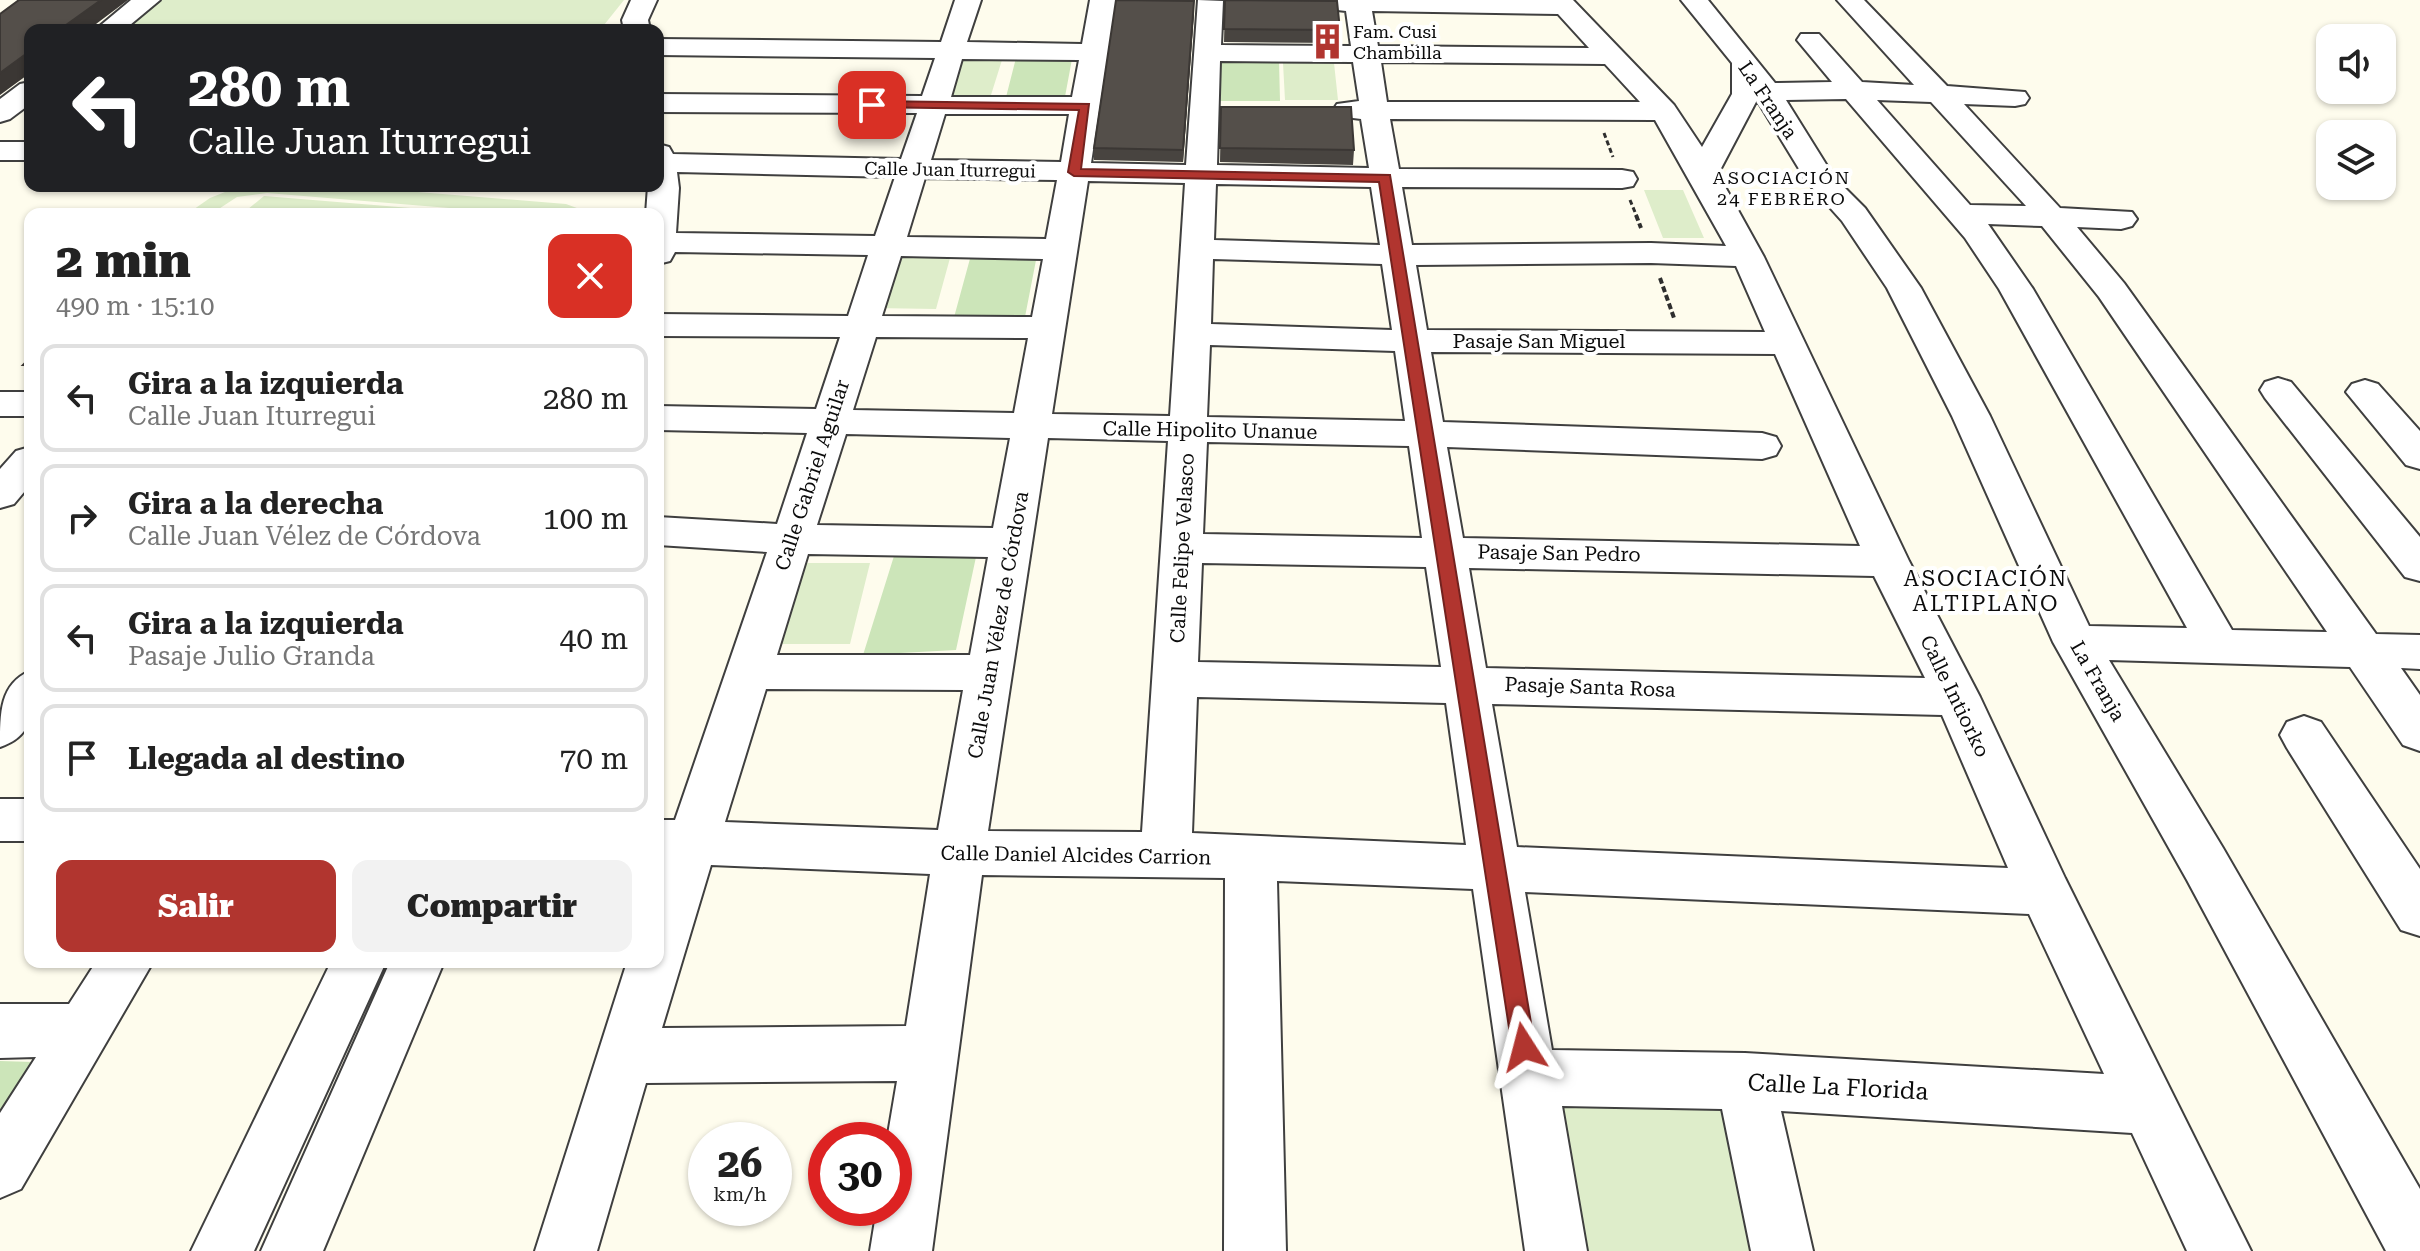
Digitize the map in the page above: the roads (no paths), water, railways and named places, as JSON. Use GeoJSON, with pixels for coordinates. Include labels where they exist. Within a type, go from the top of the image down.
{"type":"FeatureCollection","features":[{"type":"Feature","properties":{"kind":"street"},"geometry":{"type":"LineString","coordinates":[[116,24],[147,0]]}},
{"type":"Feature","properties":{"kind":"street"},"geometry":{"type":"LineString","coordinates":[[636,24],[644,0]]}},
{"type":"Feature","properties":{"kind":"street","name":"Calle Gabriel Aguilar"},"geometry":{"type":"LineString","coordinates":[[664,910],[674,842],[747,672],[968,0]]}},
{"type":"Feature","properties":{"kind":"street"},"geometry":{"type":"LineString","coordinates":[[1081,0],[1131,1]]}},
{"type":"Feature","properties":{"kind":"street","name":"Calle Juan Vélez de Córdova"},"geometry":{"type":"LineString","coordinates":[[901,1251],[959,853],[1103,0]]}},
{"type":"Feature","properties":{"kind":"street","name":"La Franja"},"geometry":{"type":"LineString","coordinates":[[1694,0],[1723,32],[1822,182],[1854,215],[1904,288],[1971,416],[2075,642],[2205,864],[2420,1250]]}},
{"type":"Feature","properties":{"kind":"street"},"geometry":{"type":"LineString","coordinates":[[1850,0],[2051,216],[2112,290],[2420,732]]}},
{"type":"Feature","properties":{"kind":"street","name":"Calle Felipe Velasco"},"geometry":{"type":"LineString","coordinates":[[1166,854],[1201,175],[1220,109],[1207,53],[1206,1]]}},
{"type":"Feature","properties":{"kind":"street"},"geometry":{"type":"LineString","coordinates":[[1298,2],[1561,3]]}},
{"type":"Feature","properties":{"kind":"street"},"geometry":{"type":"LineString","coordinates":[[1357,2],[1556,1251]]}},
{"type":"Feature","properties":{"kind":"street","name":"Calle Intiorko"},"geometry":{"type":"LineString","coordinates":[[1561,3],[1664,111],[1703,173],[1748,257],[1888,561],[1957,697],[2045,892],[2220,1251]]}},
{"type":"Feature","properties":{"kind":"street"},"geometry":{"type":"LineString","coordinates":[[1810,40],[1962,214],[2016,289],[2219,646]]}},
{"type":"Feature","properties":{"kind":"street"},"geometry":{"type":"LineString","coordinates":[[664,47],[1095,52]]}},
{"type":"Feature","properties":{"kind":"street"},"geometry":{"type":"LineString","coordinates":[[1207,53],[1611,56]]}},
{"type":"Feature","properties":{"kind":"street"},"geometry":{"type":"LineString","coordinates":[[1703,173],[1756,79],[1853,90],[2015,98]]}},
{"type":"Feature","properties":{"kind":"street"},"geometry":{"type":"LineString","coordinates":[[0,113],[24,95]]}},
{"type":"Feature","properties":{"kind":"street"},"geometry":{"type":"LineString","coordinates":[[664,103],[1085,106]]}},
{"type":"Feature","properties":{"kind":"street"},"geometry":{"type":"LineString","coordinates":[[1313,110],[1664,111]]}},
{"type":"Feature","properties":{"kind":"street"},"geometry":{"type":"LineString","coordinates":[[0,151],[24,151]]}},
{"type":"Feature","properties":{"kind":"street","name":"Calle Juan Iturregui"},"geometry":{"type":"LineString","coordinates":[[664,160],[1201,175],[1622,179]]}},
{"type":"Feature","properties":{"kind":"street"},"geometry":{"type":"LineString","coordinates":[[1962,214],[2121,219]]}},
{"type":"Feature","properties":{"kind":"street"},"geometry":{"type":"LineString","coordinates":[[664,248],[1061,249]]}},
{"type":"Feature","properties":{"kind":"street"},"geometry":{"type":"LineString","coordinates":[[1197,249],[1397,255],[1651,253],[1748,257]]}},
{"type":"Feature","properties":{"kind":"street"},"geometry":{"type":"LineString","coordinates":[[664,325],[1048,328]]}},
{"type":"Feature","properties":{"kind":"street","name":"Pasaje San Miguel"},"geometry":{"type":"LineString","coordinates":[[1193,334],[1411,341],[1789,343]]}},
{"type":"Feature","properties":{"kind":"street"},"geometry":{"type":"LineString","coordinates":[[2278,390],[2420,566]]}},
{"type":"Feature","properties":{"kind":"street"},"geometry":{"type":"LineString","coordinates":[[2365,392],[2420,456]]}},
{"type":"Feature","properties":{"kind":"street"},"geometry":{"type":"LineString","coordinates":[[0,404],[24,404]]}},
{"type":"Feature","properties":{"kind":"street","name":"Calle Hipolito Unanue"},"geometry":{"type":"LineString","coordinates":[[664,418],[1426,434],[1762,446]]}},
{"type":"Feature","properties":{"kind":"street"},"geometry":{"type":"LineString","coordinates":[[0,494],[24,467]]}},
{"type":"Feature","properties":{"kind":"street"},"geometry":{"type":"LineString","coordinates":[[664,531],[791,539],[1011,543]]}},
{"type":"Feature","properties":{"kind":"street","name":"Pasaje San Pedro"},"geometry":{"type":"LineString","coordinates":[[1182,548],[1888,561]]}},
{"type":"Feature","properties":{"kind":"street"},"geometry":{"type":"LineString","coordinates":[[2075,642],[2420,652]]}},
{"type":"Feature","properties":{"kind":"street"},"geometry":{"type":"LineString","coordinates":[[747,672],[990,673]]}},
{"type":"Feature","properties":{"kind":"street","name":"Pasaje Santa Rosa"},"geometry":{"type":"LineString","coordinates":[[1175,679],[1957,697]]}},
{"type":"Feature","properties":{"kind":"street"},"geometry":{"type":"LineString","coordinates":[[0,728],[24,697]]}},
{"type":"Feature","properties":{"kind":"street"},"geometry":{"type":"LineString","coordinates":[[2304,735],[2420,913]]}},
{"type":"Feature","properties":{"kind":"street"},"geometry":{"type":"LineString","coordinates":[[0,820],[24,820]]}},
{"type":"Feature","properties":{"kind":"street","name":"Calle Daniel Alcides Carrion"},"geometry":{"type":"LineString","coordinates":[[674,842],[959,853],[1166,854],[2045,892]]}},
{"type":"Feature","properties":{"kind":"street"},"geometry":{"type":"LineString","coordinates":[[1251,859],[1255,1251]]}},
{"type":"Feature","properties":{"kind":"street"},"geometry":{"type":"LineString","coordinates":[[0,1168],[122,968]]}},
{"type":"Feature","properties":{"kind":"street"},"geometry":{"type":"LineString","coordinates":[[222,1251],[356,968]]}},
{"type":"Feature","properties":{"kind":"street"},"geometry":{"type":"LineString","coordinates":[[292,1251],[414,968]]}},
{"type":"Feature","properties":{"kind":"street"},"geometry":{"type":"LineString","coordinates":[[566,1251],[652,968]]}},
{"type":"Feature","properties":{"kind":"street"},"geometry":{"type":"LineString","coordinates":[[0,1031],[84,1030]]}},
{"type":"Feature","properties":{"kind":"street"},"geometry":{"type":"LineString","coordinates":[[626,1056],[930,1053]]}},
{"type":"Feature","properties":{"kind":"street","name":"Calle La Florida"},"geometry":{"type":"LineString","coordinates":[[1528,1077],[1745,1081],[2147,1105]]}},
{"type":"Feature","properties":{"kind":"street"},"geometry":{"type":"LineString","coordinates":[[1745,1081],[1782,1251]]}},
{"type":"Feature","properties":{"kind":"place","name":"Fam. Cusi Chambilla"},"geometry":{"type":"Point","coordinates":[1327,42]}},
{"type":"Feature","properties":{"kind":"district","name":"ASOCIACIÓN 24 FEBRERO"},"geometry":{"type":"Point","coordinates":[1782,188]}},
{"type":"Feature","properties":{"kind":"district","name":"ASOCIACIÓN ALTIPLANO"},"geometry":{"type":"Point","coordinates":[1986,590]}}]}
